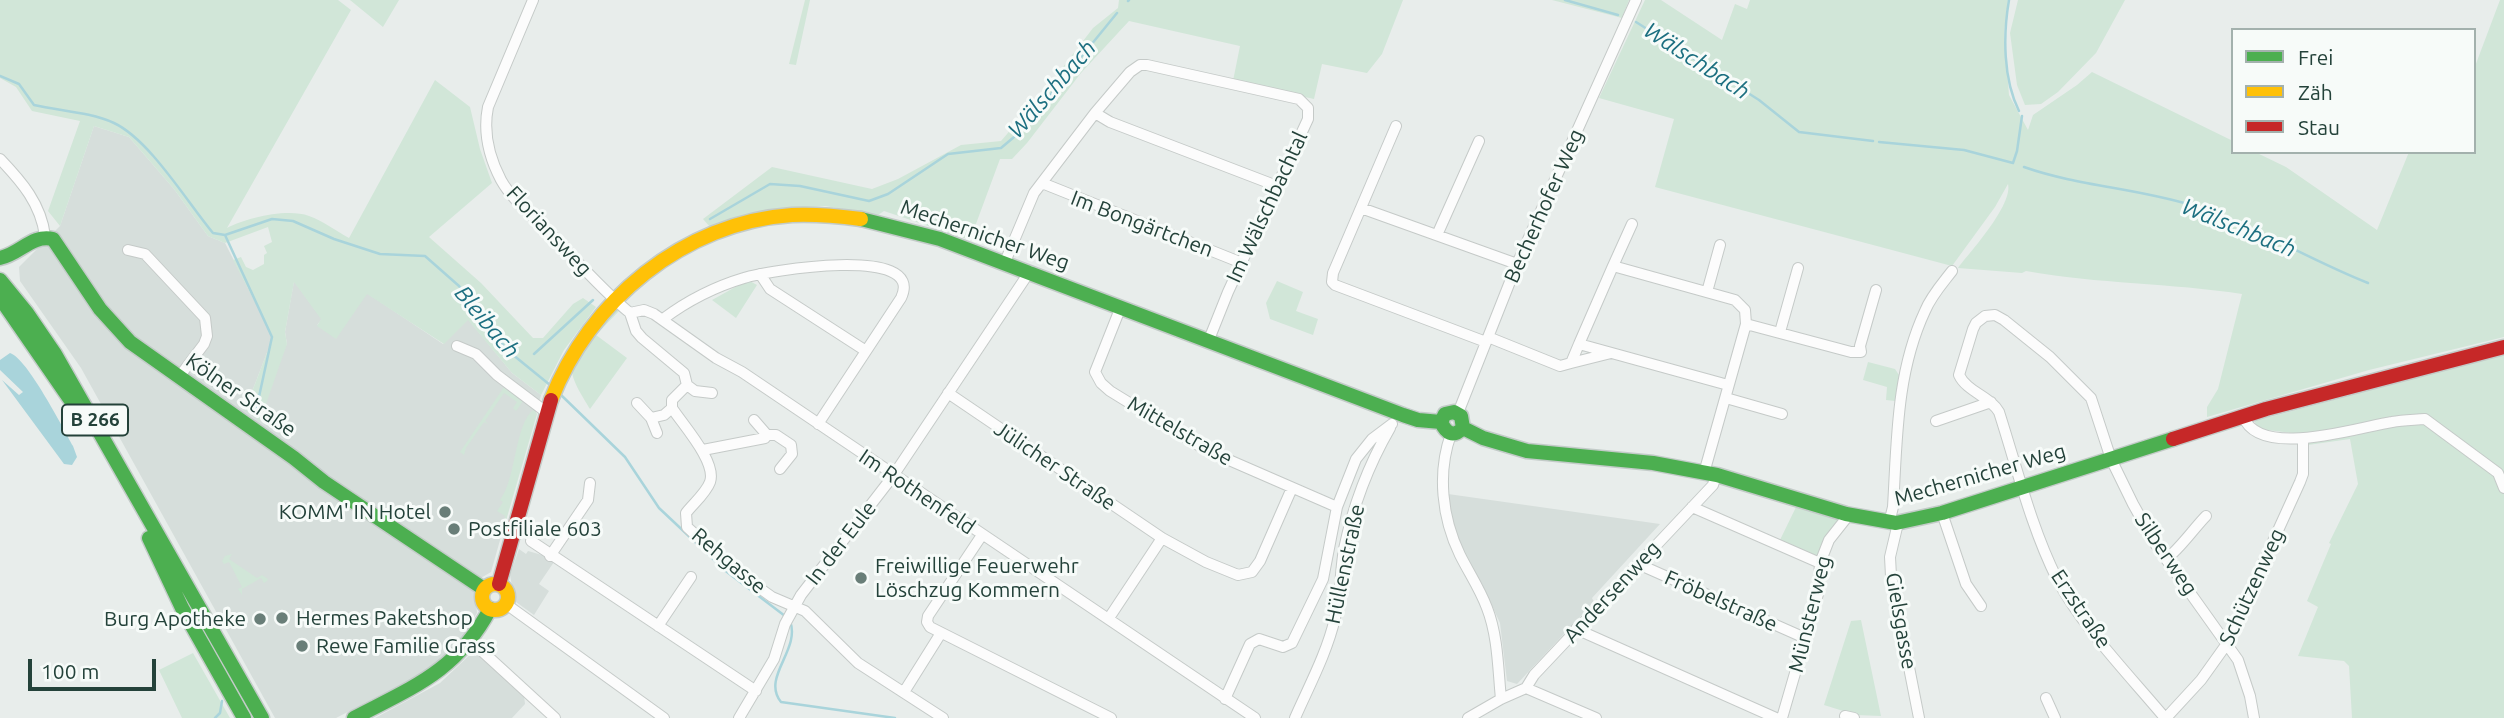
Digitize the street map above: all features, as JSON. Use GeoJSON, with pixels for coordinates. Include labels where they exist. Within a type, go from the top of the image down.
{"type":"FeatureCollection","features":[{"type":"Feature","properties":{"kind":"street","name":"Floriansweg"},"geometry":{"type":"LineString","coordinates":[[533,0],[488,107],[486,136],[502,180],[510,191],[614,300]]}},
{"type":"Feature","properties":{"kind":"street","name":"Becherhofer Weg"},"geometry":{"type":"LineString","coordinates":[[1458,413],[1517,264],[1636,0]]}},
{"type":"Feature","properties":{"kind":"street","name":"Im Wälschbachtal"},"geometry":{"type":"LineString","coordinates":[[1005,262],[1029,204],[1042,183],[1095,113],[1130,72],[1140,65],[1299,99],[1306,104],[1308,119],[1208,342]]}},
{"type":"Feature","properties":{"kind":"street"},"geometry":{"type":"LineString","coordinates":[[1095,113],[1110,122],[1277,186]]}},
{"type":"Feature","properties":{"kind":"street"},"geometry":{"type":"LineString","coordinates":[[1396,126],[1331,278],[1335,285],[1560,366],[1613,352]]}},
{"type":"Feature","properties":{"kind":"street"},"geometry":{"type":"LineString","coordinates":[[1437,235],[1479,141]]}},
{"type":"Feature","properties":{"kind":"street"},"geometry":{"type":"LineString","coordinates":[[0,159],[25,187],[39,208],[45,236],[38,237],[9,258],[0,258]]}},
{"type":"Feature","properties":{"kind":"street","name":"Im Bongärtchen"},"geometry":{"type":"LineString","coordinates":[[1042,183],[1242,263]]}},
{"type":"Feature","properties":{"kind":"street"},"geometry":{"type":"LineString","coordinates":[[1361,208],[1517,264]]}},
{"type":"Feature","properties":{"kind":"street","name":"Mechernicher Weg"},"geometry":{"type":"LineString","coordinates":[[499,584],[548,406],[558,381],[590,328],[614,300],[645,271],[699,239],[742,224],[785,215],[837,214],[886,223],[935,237],[1030,271],[1397,420],[1441,422],[1445,431],[1457,431],[1510,447],[1581,458],[1645,462],[1710,474],[1848,516],[1894,523],[1942,513],[2243,416],[2401,372],[2504,347]]}},
{"type":"Feature","properties":{"kind":"street"},"geometry":{"type":"LineString","coordinates":[[1571,363],[1632,224]]}},
{"type":"Feature","properties":{"kind":"street","name":"Kölner Straße"},"geometry":{"type":"LineString","coordinates":[[45,236],[58,245],[80,282],[113,326],[131,342],[324,482],[484,589]]}},
{"type":"Feature","properties":{"kind":"street"},"geometry":{"type":"LineString","coordinates":[[1707,292],[1720,246]]}},
{"type":"Feature","properties":{"kind":"street"},"geometry":{"type":"LineString","coordinates":[[128,250],[145,254],[205,318],[207,336],[179,377]]}},
{"type":"Feature","properties":{"kind":"street"},"geometry":{"type":"LineString","coordinates":[[663,319],[696,297],[720,286],[760,274],[805,266],[841,265],[864,266],[896,273],[902,279],[903,292],[818,424]]}},
{"type":"Feature","properties":{"kind":"street"},"geometry":{"type":"LineString","coordinates":[[1613,266],[1739,301],[1745,310],[1745,324],[1851,352],[1861,352],[1872,359]]}},
{"type":"Feature","properties":{"kind":"street"},"geometry":{"type":"LineString","coordinates":[[1780,332],[1798,268]]}},
{"type":"Feature","properties":{"kind":"street","name":"In der Eule"},"geometry":{"type":"LineString","coordinates":[[739,718],[779,650],[785,624],[801,594],[893,476],[1030,271]]}},
{"type":"Feature","properties":{"kind":"street","name":"Gielsgasse"},"geometry":{"type":"LineString","coordinates":[[1919,718],[1891,576],[1900,400],[1905,369],[1925,311],[1952,271]]}},
{"type":"Feature","properties":{"kind":"street"},"geometry":{"type":"LineString","coordinates":[[760,274],[770,289],[866,351]]}},
{"type":"Feature","properties":{"kind":"street","name":"B 266"},"geometry":{"type":"LineString","coordinates":[[0,280],[55,354],[262,718]]}},
{"type":"Feature","properties":{"kind":"street"},"geometry":{"type":"LineString","coordinates":[[1861,352],[1860,346],[1876,290]]}},
{"type":"Feature","properties":{"kind":"street","name":"B 266"},"geometry":{"type":"LineString","coordinates":[[0,298],[84,419],[144,527],[182,608],[244,718]]}},
{"type":"Feature","properties":{"kind":"street","name":"Im Rothenfeld"},"geometry":{"type":"LineString","coordinates":[[614,300],[630,313],[644,310],[663,319],[716,358],[742,372],[1255,718]]}},
{"type":"Feature","properties":{"kind":"street","name":"Mittelstraße"},"geometry":{"type":"LineString","coordinates":[[1120,309],[1095,372],[1101,383],[1206,450],[1337,507]]}},
{"type":"Feature","properties":{"kind":"street"},"geometry":{"type":"LineString","coordinates":[[630,313],[636,331],[654,350],[684,373],[687,385],[695,391],[712,393]]}},
{"type":"Feature","properties":{"kind":"street","name":"Silberweg"},"geometry":{"type":"LineString","coordinates":[[1991,402],[1961,380],[1958,371],[1976,323],[1990,315],[2004,320],[2050,357],[2091,398],[2111,459],[2138,515],[2156,545],[2238,660],[2254,718]]}},
{"type":"Feature","properties":{"kind":"street","name":"Andersenweg"},"geometry":{"type":"LineString","coordinates":[[1501,699],[1526,688],[1534,675],[1576,629],[1713,485],[1710,474],[1728,385],[1745,324]]}},
{"type":"Feature","properties":{"kind":"street"},"geometry":{"type":"LineString","coordinates":[[1579,344],[1728,385]]}},
{"type":"Feature","properties":{"kind":"street"},"geometry":{"type":"LineString","coordinates":[[457,346],[476,354],[497,376],[548,406]]}},
{"type":"Feature","properties":{"kind":"street"},"geometry":{"type":"LineString","coordinates":[[651,418],[664,415],[673,408],[672,400],[687,385]]}},
{"type":"Feature","properties":{"kind":"street","name":"Jülicher Straße"},"geometry":{"type":"LineString","coordinates":[[948,394],[1162,538],[1206,562],[1238,575],[1252,572],[1260,561],[1292,488]]}},
{"type":"Feature","properties":{"kind":"street"},"geometry":{"type":"LineString","coordinates":[[1726,398],[1782,414]]}},
{"type":"Feature","properties":{"kind":"street"},"geometry":{"type":"LineString","coordinates":[[1936,421],[1991,402]]}},
{"type":"Feature","properties":{"kind":"street","name":"Erzstraße"},"geometry":{"type":"LineString","coordinates":[[1991,402],[1999,412],[2041,543],[2062,587],[2082,618],[2165,718]]}},
{"type":"Feature","properties":{"kind":"street"},"geometry":{"type":"LineString","coordinates":[[637,403],[651,418],[657,433]]}},
{"type":"Feature","properties":{"kind":"street","name":"Rehgasse"},"geometry":{"type":"LineString","coordinates":[[673,408],[703,450],[711,473],[710,482],[685,513],[687,527],[718,557],[758,588],[792,610],[805,611],[858,663],[943,718]]}},
{"type":"Feature","properties":{"kind":"street"},"geometry":{"type":"LineString","coordinates":[[1441,422],[1449,412],[1458,413],[1463,420],[1446,448],[1443,477],[1446,517],[1449,530],[1480,591],[1492,624],[1501,699],[1468,718]]}},
{"type":"Feature","properties":{"kind":"street"},"geometry":{"type":"LineString","coordinates":[[2243,416],[2246,424],[2255,433],[2303,440],[2393,422],[2425,419],[2498,473],[2504,488]]}},
{"type":"Feature","properties":{"kind":"street"},"geometry":{"type":"LineString","coordinates":[[1225,699],[1250,644],[1259,639],[1283,647],[1292,643],[1323,579],[1337,507],[1356,459],[1373,439],[1397,420]]}},
{"type":"Feature","properties":{"kind":"street","name":"Hüllenstraße"},"geometry":{"type":"LineString","coordinates":[[1295,718],[1335,621],[1344,552],[1362,485],[1377,450],[1397,420]]}},
{"type":"Feature","properties":{"kind":"street"},"geometry":{"type":"LineString","coordinates":[[754,421],[767,435]]}},
{"type":"Feature","properties":{"kind":"street"},"geometry":{"type":"LineString","coordinates":[[703,450],[776,435],[791,445],[792,454],[780,469]]}},
{"type":"Feature","properties":{"kind":"street","name":"Schützenweg"},"geometry":{"type":"LineString","coordinates":[[2165,718],[2201,680],[2227,645],[2300,482],[2303,440]]}},
{"type":"Feature","properties":{"kind":"street"},"geometry":{"type":"LineString","coordinates":[[550,556],[588,500],[590,483]]}},
{"type":"Feature","properties":{"kind":"street"},"geometry":{"type":"LineString","coordinates":[[1692,507],[1820,563]]}},
{"type":"Feature","properties":{"kind":"street"},"geometry":{"type":"LineString","coordinates":[[1942,513],[1966,584],[1981,606]]}},
{"type":"Feature","properties":{"kind":"street","name":"Münsterweg"},"geometry":{"type":"LineString","coordinates":[[1782,718],[1818,594],[1820,563],[1829,540],[1848,516]]}},
{"type":"Feature","properties":{"kind":"street"},"geometry":{"type":"LineString","coordinates":[[2166,558],[2173,554],[2183,539],[2206,516]]}},
{"type":"Feature","properties":{"kind":"street"},"geometry":{"type":"LineString","coordinates":[[982,535],[928,616],[930,627],[1111,718]]}},
{"type":"Feature","properties":{"kind":"street"},"geometry":{"type":"LineString","coordinates":[[1108,618],[1162,538]]}},
{"type":"Feature","properties":{"kind":"street"},"geometry":{"type":"LineString","coordinates":[[531,541],[756,691]]}},
{"type":"Feature","properties":{"kind":"street","name":"Fröbelstraße"},"geometry":{"type":"LineString","coordinates":[[1638,564],[1805,638]]}},
{"type":"Feature","properties":{"kind":"street"},"geometry":{"type":"LineString","coordinates":[[658,626],[691,577]]}},
{"type":"Feature","properties":{"kind":"street"},"geometry":{"type":"LineString","coordinates":[[490,584],[499,584],[508,592],[506,604],[499,610],[490,609],[482,601],[484,589],[490,584]]}},
{"type":"Feature","properties":{"kind":"street"},"geometry":{"type":"LineString","coordinates":[[506,604],[664,718]]}},
{"type":"Feature","properties":{"kind":"street"},"geometry":{"type":"LineString","coordinates":[[354,718],[416,686],[442,668],[471,641],[490,609]]}},
{"type":"Feature","properties":{"kind":"street"},"geometry":{"type":"LineString","coordinates":[[1576,629],[1776,718]]}},
{"type":"Feature","properties":{"kind":"street"},"geometry":{"type":"LineString","coordinates":[[904,692],[941,633]]}},
{"type":"Feature","properties":{"kind":"street"},"geometry":{"type":"LineString","coordinates":[[471,641],[555,718]]}},
{"type":"Feature","properties":{"kind":"street"},"geometry":{"type":"LineString","coordinates":[[1526,688],[1596,718]]}},
{"type":"Feature","properties":{"kind":"street"},"geometry":{"type":"LineString","coordinates":[[2046,698],[2055,718]]}},
{"type":"Feature","properties":{"kind":"shaded area"},"geometry":{"type":"Polygon","coordinates":[[[94,126],[129,137],[174,189],[208,236],[225,243],[273,337],[245,410],[287,344],[285,332],[294,281],[322,319],[317,325],[367,293],[443,344],[468,319],[512,373],[541,395],[491,572],[474,582],[477,613],[461,640],[441,660],[416,677],[336,718],[275,718],[81,368],[20,281],[19,267],[60,226],[94,126]]]}},
{"type":"Feature","properties":{"kind":"shaded area"},"geometry":{"type":"Polygon","coordinates":[[[1448,494],[1660,524],[1592,598],[1594,602],[1517,684],[1507,681],[1500,623],[1482,584],[1461,550],[1451,520],[1448,494]]]}},
{"type":"Feature","properties":{"kind":"shaded area"},"geometry":{"type":"Polygon","coordinates":[[[519,549],[526,554],[528,551],[542,555],[554,562],[539,584],[549,591],[534,615],[514,598],[510,575],[519,549]]]}},
{"type":"Feature","properties":{"kind":"shaded area"},"geometry":{"type":"Polygon","coordinates":[[[475,650],[524,695],[525,704],[512,718],[375,718],[440,683],[475,650]]]}},
{"type":"Feature","properties":{"kind":"green space"},"geometry":{"type":"Polygon","coordinates":[[[0,0],[338,0],[351,10],[227,228],[267,215],[290,213],[309,216],[349,238],[435,80],[470,107],[492,183],[429,237],[481,283],[533,338],[543,338],[573,304],[583,298],[596,307],[564,350],[541,395],[512,373],[468,320],[444,344],[367,294],[336,339],[317,326],[321,319],[294,282],[285,332],[287,344],[260,421],[245,410],[273,337],[233,260],[241,257],[246,267],[253,270],[264,264],[264,255],[267,253],[264,246],[272,242],[268,227],[225,243],[208,236],[174,189],[129,137],[94,126],[60,226],[48,211],[80,121],[32,111],[16,87],[0,78],[0,0]]]}},
{"type":"Feature","properties":{"kind":"green space"},"geometry":{"type":"Polygon","coordinates":[[[350,0],[399,0],[383,27],[350,0]]]}},
{"type":"Feature","properties":{"kind":"green space"},"geometry":{"type":"Polygon","coordinates":[[[805,0],[810,0],[796,65],[789,64],[805,0]]]}},
{"type":"Feature","properties":{"kind":"green space"},"geometry":{"type":"Polygon","coordinates":[[[1119,0],[1403,0],[1382,54],[1367,73],[1322,64],[1314,99],[1233,81],[1240,46],[1129,21],[1081,73],[1027,143],[1012,159],[1000,159],[970,240],[884,211],[878,215],[825,206],[774,209],[710,227],[703,219],[772,167],[872,189],[898,179],[961,145],[1001,141],[1093,28],[1118,8],[1119,0]]]}},
{"type":"Feature","properties":{"kind":"green space"},"geometry":{"type":"Polygon","coordinates":[[[1552,0],[1629,0],[1622,18],[1552,0]]]}},
{"type":"Feature","properties":{"kind":"green space"},"geometry":{"type":"Polygon","coordinates":[[[1645,0],[1661,0],[1722,40],[1735,4],[1747,9],[1750,0],[2008,0],[2004,34],[2009,95],[2028,130],[2033,115],[2092,72],[2231,140],[2231,154],[2259,154],[2286,167],[2377,230],[2408,154],[2476,154],[2476,64],[2500,0],[2504,0],[2504,337],[2369,370],[2207,417],[2207,407],[2218,389],[2242,294],[2080,279],[2026,271],[2022,273],[1958,268],[1998,215],[2008,193],[2008,184],[1995,207],[1952,266],[1655,187],[1674,119],[1599,98],[1645,0]]]}},
{"type":"Feature","properties":{"kind":"green space"},"geometry":{"type":"Polygon","coordinates":[[[2018,0],[2125,0],[2096,53],[2058,92],[2041,104],[2025,105],[2017,85],[2010,33],[2018,0]]]}},
{"type":"Feature","properties":{"kind":"green space"},"geometry":{"type":"Polygon","coordinates":[[[748,280],[757,285],[736,318],[712,300],[748,280]]]}},
{"type":"Feature","properties":{"kind":"green space"},"geometry":{"type":"Polygon","coordinates":[[[1277,281],[1303,292],[1296,311],[1318,319],[1313,335],[1270,319],[1266,303],[1277,281]]]}},
{"type":"Feature","properties":{"kind":"green space"},"geometry":{"type":"Polygon","coordinates":[[[615,309],[620,310],[596,335],[627,358],[590,409],[574,380],[572,362],[585,342],[615,309]]]}},
{"type":"Feature","properties":{"kind":"green space"},"geometry":{"type":"Polygon","coordinates":[[[2504,354],[2504,718],[2352,718],[2349,666],[2344,661],[2298,656],[2318,607],[2307,601],[2331,544],[2329,543],[2358,484],[2350,439],[2308,445],[2309,435],[2259,429],[2256,428],[2255,421],[2258,416],[2268,413],[2270,417],[2504,354]]]}},
{"type":"Feature","properties":{"kind":"green space"},"geometry":{"type":"Polygon","coordinates":[[[1868,362],[1895,369],[1899,375],[1895,401],[1886,400],[1887,387],[1863,380],[1868,362]]]}},
{"type":"Feature","properties":{"kind":"green space"},"geometry":{"type":"Polygon","coordinates":[[[504,387],[523,401],[516,411],[513,408],[517,402],[504,393],[485,421],[488,424],[484,422],[464,455],[460,452],[504,387]]]}},
{"type":"Feature","properties":{"kind":"green space"},"geometry":{"type":"Polygon","coordinates":[[[534,409],[537,414],[503,531],[505,516],[497,511],[503,502],[500,500],[510,478],[523,427],[534,409]]]}},
{"type":"Feature","properties":{"kind":"green space"},"geometry":{"type":"Polygon","coordinates":[[[1797,505],[1841,521],[1826,537],[1816,557],[1780,540],[1797,505]]]}},
{"type":"Feature","properties":{"kind":"green space"},"geometry":{"type":"Polygon","coordinates":[[[232,554],[229,559],[257,578],[262,575],[267,581],[264,583],[261,578],[242,589],[242,595],[238,589],[242,587],[229,562],[224,564],[222,561],[225,556],[232,554]]]}},
{"type":"Feature","properties":{"kind":"green space"},"geometry":{"type":"Polygon","coordinates":[[[1861,620],[1881,716],[1856,715],[1824,705],[1851,621],[1861,620]]]}},
{"type":"Feature","properties":{"kind":"green space"},"geometry":{"type":"Polygon","coordinates":[[[193,653],[230,718],[182,718],[159,670],[193,653]]]}},
{"type":"Feature","properties":{"kind":"water"},"geometry":{"type":"Polygon","coordinates":[[[10,353],[26,367],[35,380],[73,446],[77,457],[72,465],[64,464],[2,380],[19,395],[23,392],[0,370],[0,360],[10,353]]]}},
{"type":"Feature","properties":{"kind":"waterway","name":"Wälschbach"},"geometry":{"type":"LineString","coordinates":[[1565,0],[1618,15]]}},
{"type":"Feature","properties":{"kind":"waterway"},"geometry":{"type":"LineString","coordinates":[[2009,0],[2006,28],[2007,71],[2019,111]]}},
{"type":"Feature","properties":{"kind":"waterway","name":"Wälschbach"},"geometry":{"type":"LineString","coordinates":[[710,219],[770,184],[800,186],[869,201],[888,194],[948,154],[1001,148],[1020,132],[1117,13]]}},
{"type":"Feature","properties":{"kind":"waterway","name":"Wälschbach"},"geometry":{"type":"LineString","coordinates":[[1636,22],[1759,100],[1799,132],[1873,141]]}},
{"type":"Feature","properties":{"kind":"waterway","name":"Bleibach"},"geometry":{"type":"LineString","coordinates":[[0,76],[19,84],[34,105],[95,116],[128,131],[154,157],[213,233],[225,235],[272,219],[293,221],[334,239],[380,254],[425,256],[459,286],[507,350],[550,385]]}},
{"type":"Feature","properties":{"kind":"waterway","name":"Wälschbach"},"geometry":{"type":"LineString","coordinates":[[1879,142],[1964,150],[2013,163],[2022,116]]}},
{"type":"Feature","properties":{"kind":"waterway","name":"Wälschbach"},"geometry":{"type":"LineString","coordinates":[[2024,167],[2065,179],[2191,205],[2235,222],[2368,283]]}},
{"type":"Feature","properties":{"kind":"waterway"},"geometry":{"type":"LineString","coordinates":[[225,235],[272,337],[255,415]]}},
{"type":"Feature","properties":{"kind":"waterway","name":"Wälschbach"},"geometry":{"type":"LineString","coordinates":[[534,354],[593,300]]}},
{"type":"Feature","properties":{"kind":"waterway","name":"Bleibach"},"geometry":{"type":"LineString","coordinates":[[560,394],[625,457],[659,508],[727,572],[785,616]]}},
{"type":"Feature","properties":{"kind":"waterway","name":"Bleibach"},"geometry":{"type":"LineString","coordinates":[[790,621],[790,642],[776,683],[776,693],[781,702],[895,718]]}},
{"type":"Feature","properties":{"kind":"waterway"},"geometry":{"type":"LineString","coordinates":[[215,718],[220,713],[222,701]]}},
{"type":"Feature","properties":{"kind":"traffic: fast"},"geometry":{"type":"LineString","coordinates":[[861,219],[940,239],[1403,415],[1418,420],[1441,422]]}},
{"type":"Feature","properties":{"kind":"traffic: fast"},"geometry":{"type":"LineString","coordinates":[[0,258],[39,239],[53,239],[100,309],[130,342],[324,482],[484,589]]}},
{"type":"Feature","properties":{"kind":"traffic: fast"},"geometry":{"type":"LineString","coordinates":[[0,280],[55,354],[262,718]]}},
{"type":"Feature","properties":{"kind":"traffic: fast"},"geometry":{"type":"LineString","coordinates":[[0,298],[76,408]]}},
{"type":"Feature","properties":{"kind":"traffic: fast"},"geometry":{"type":"LineString","coordinates":[[1441,422],[1445,414],[1454,412],[1461,416],[1463,428]]}},
{"type":"Feature","properties":{"kind":"traffic: fast"},"geometry":{"type":"LineString","coordinates":[[1441,422],[1450,433],[1456,433],[1463,428]]}},
{"type":"Feature","properties":{"kind":"traffic: fast"},"geometry":{"type":"LineString","coordinates":[[1463,428],[1483,438],[1527,451],[1653,463],[1717,475],[1846,514],[1896,523],[1942,513],[2173,439]]}},
{"type":"Feature","properties":{"kind":"traffic: fast"},"geometry":{"type":"LineString","coordinates":[[149,538],[182,608],[244,718]]}},
{"type":"Feature","properties":{"kind":"traffic: fast"},"geometry":{"type":"LineString","coordinates":[[354,718],[414,686],[448,663],[463,648],[490,609]]}},
{"type":"Feature","properties":{"kind":"traffic: slow"},"geometry":{"type":"LineString","coordinates":[[551,400],[568,364],[590,330],[615,300],[645,273],[678,251],[714,233],[752,221],[792,215],[861,219]]}},
{"type":"Feature","properties":{"kind":"traffic: slow"},"geometry":{"type":"LineString","coordinates":[[495,584],[504,588],[508,597],[504,606],[495,610],[486,606],[482,597],[486,588],[495,584]]}},
{"type":"Feature","properties":{"kind":"traffic: jam"},"geometry":{"type":"LineString","coordinates":[[2173,439],[2266,409],[2504,347]]}},
{"type":"Feature","properties":{"kind":"traffic: jam"},"geometry":{"type":"LineString","coordinates":[[499,584],[551,400]]}},
{"type":"Feature","properties":{"kind":"place","name":"KOMM' IN Hotel"},"geometry":{"type":"Point","coordinates":[445,512]}},
{"type":"Feature","properties":{"kind":"place","name":"Postfiliale 603"},"geometry":{"type":"Point","coordinates":[454,529]}},
{"type":"Feature","properties":{"kind":"place","name":"Freiwillige Feuerwehr Löschzug Kommern"},"geometry":{"type":"Point","coordinates":[861,578]}},
{"type":"Feature","properties":{"kind":"place","name":"Hermes Paketshop"},"geometry":{"type":"Point","coordinates":[282,618]}},
{"type":"Feature","properties":{"kind":"place","name":"Burg Apotheke"},"geometry":{"type":"Point","coordinates":[260,619]}},
{"type":"Feature","properties":{"kind":"place","name":"Rewe Familie Grass"},"geometry":{"type":"Point","coordinates":[302,646]}}]}
